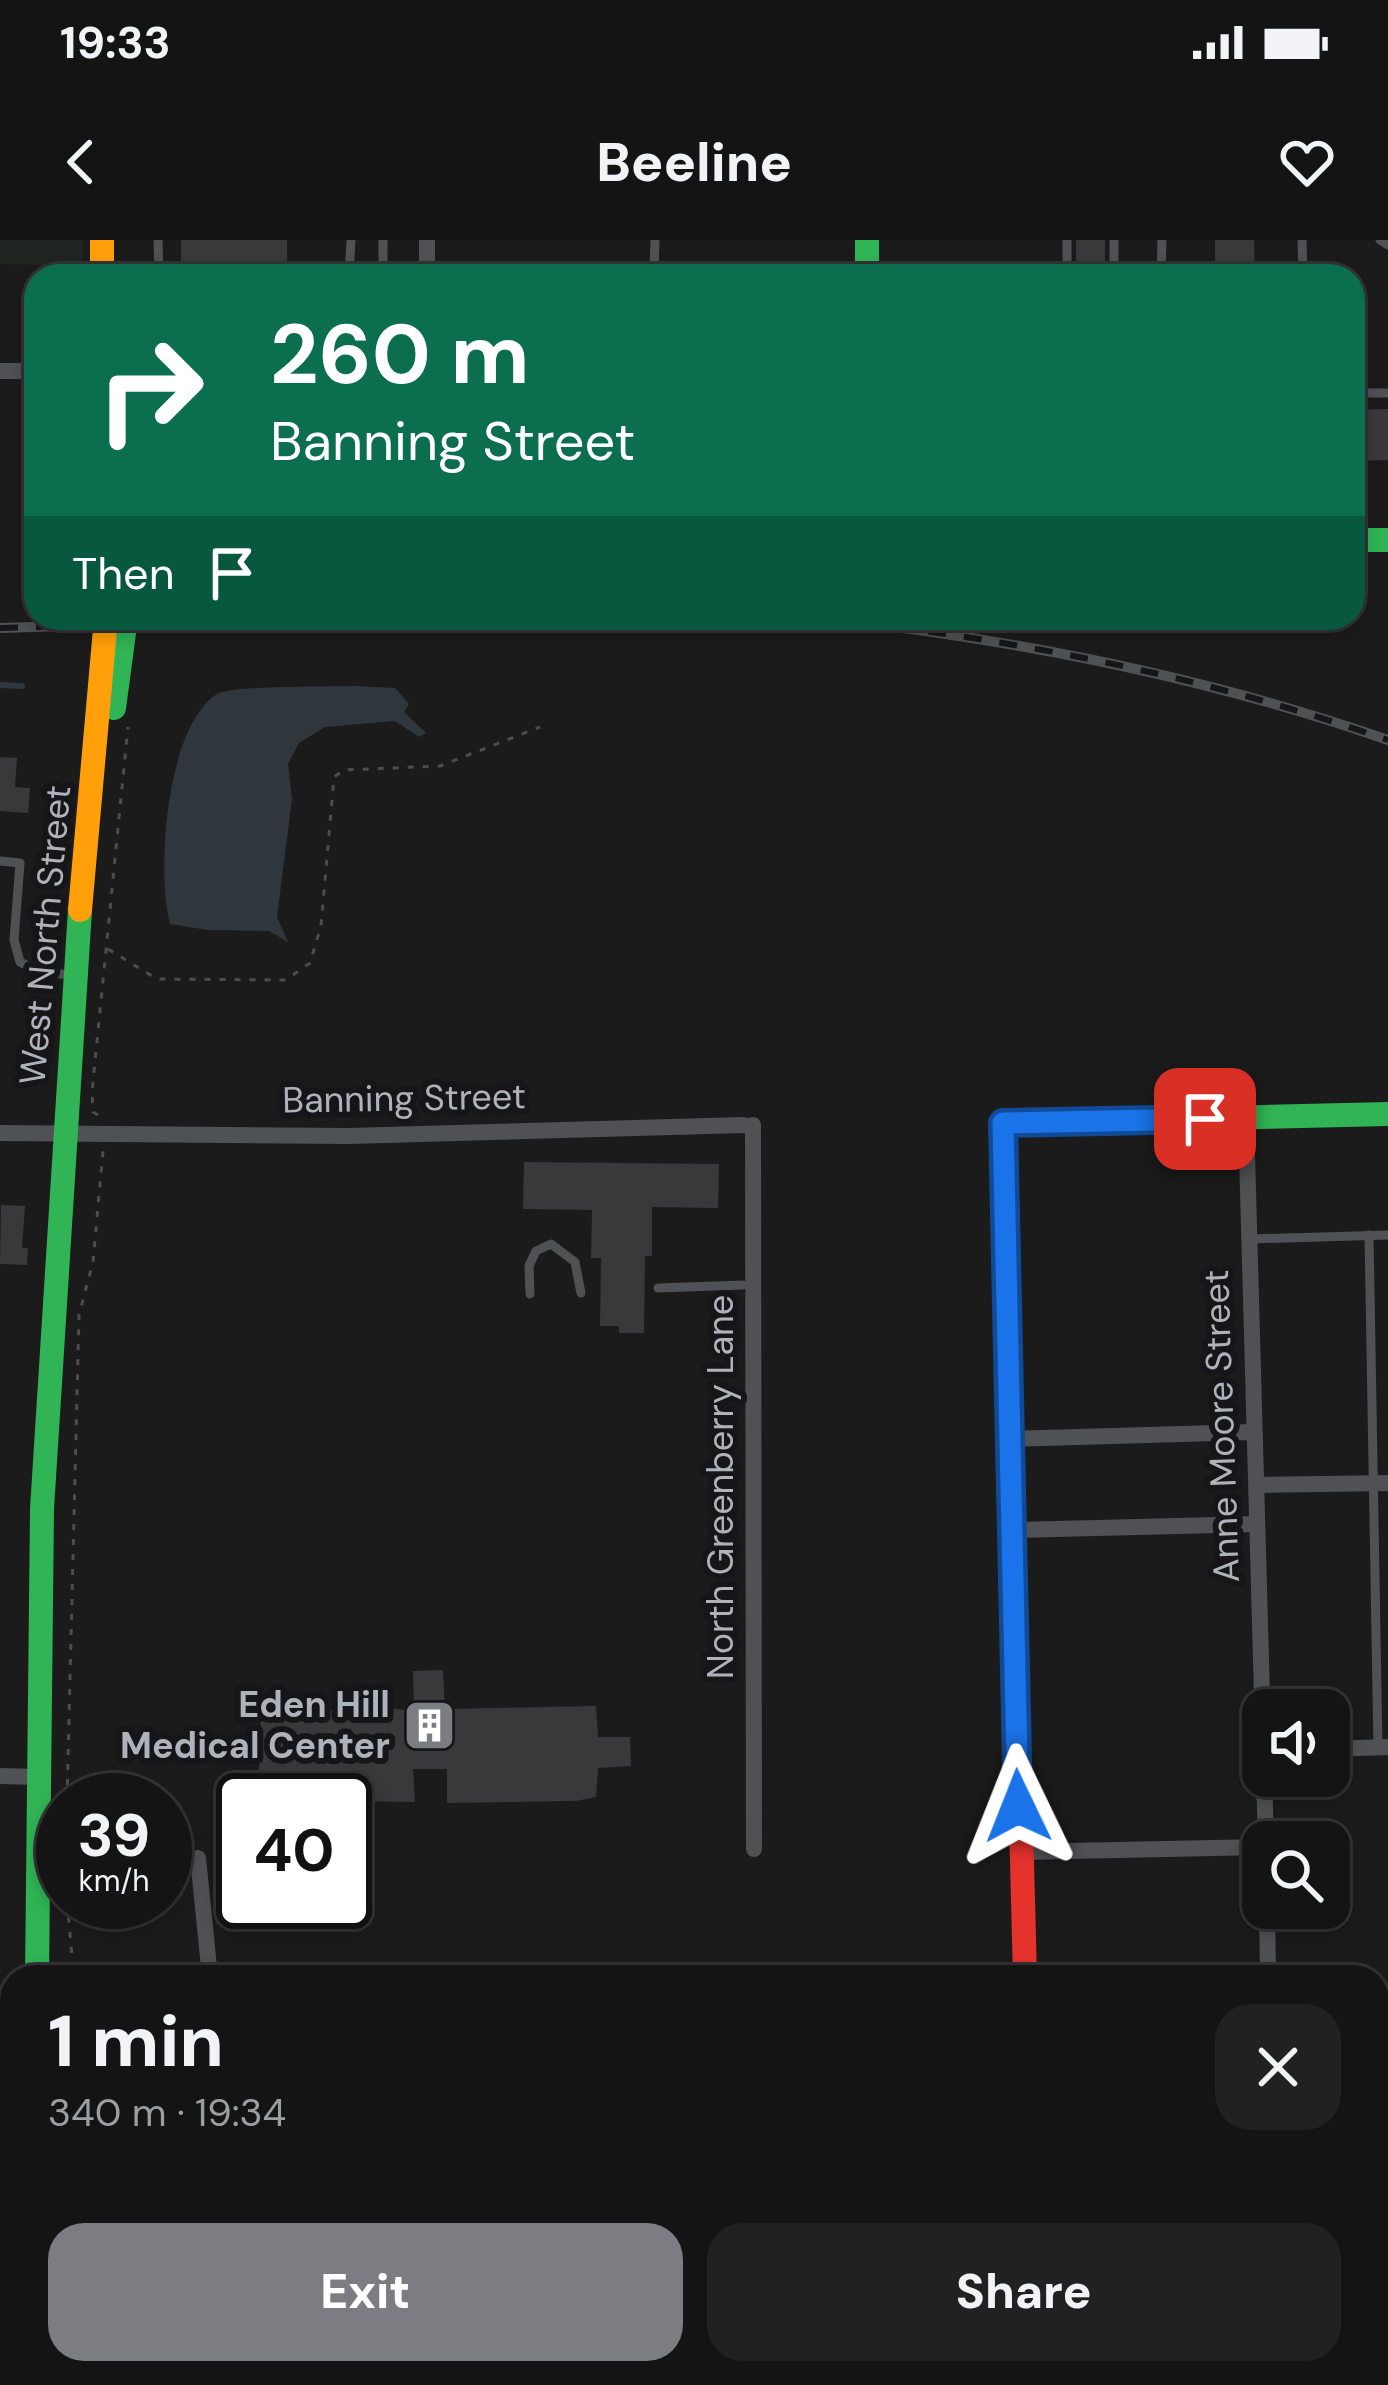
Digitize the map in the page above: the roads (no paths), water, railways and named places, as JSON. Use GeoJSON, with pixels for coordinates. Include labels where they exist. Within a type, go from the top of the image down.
{"type":"FeatureCollection","features":[{"type":"Feature","properties":{"kind":"main road","name":"West North Street"},"geometry":{"type":"LineString","coordinates":[[36,1773],[42,1509],[75,976],[105,630]]}},
{"type":"Feature","properties":{"kind":"main road"},"geometry":{"type":"LineString","coordinates":[[91,803],[112,717],[124,630]]}},
{"type":"Feature","properties":{"kind":"main road"},"geometry":{"type":"LineString","coordinates":[[1025,1965],[1003,1123],[1388,1114]]}},
{"type":"Feature","properties":{"kind":"main road","name":"West North Street"},"geometry":{"type":"LineString","coordinates":[[37,1929],[37,1965]]}},
{"type":"Feature","properties":{"kind":"street","name":"Anne Moore Street"},"geometry":{"type":"LineString","coordinates":[[1246,1118],[1262,1689]]}},
{"type":"Feature","properties":{"kind":"street","name":"Banning Street"},"geometry":{"type":"LineString","coordinates":[[0,1133],[349,1136],[748,1125]]}},
{"type":"Feature","properties":{"kind":"street","name":"North Greenberry Lane"},"geometry":{"type":"LineString","coordinates":[[748,1125],[754,1849]]}},
{"type":"Feature","properties":{"kind":"street"},"geometry":{"type":"LineString","coordinates":[[1010,1439],[1252,1432]]}},
{"type":"Feature","properties":{"kind":"street"},"geometry":{"type":"LineString","coordinates":[[1256,1485],[1381,1483]]}},
{"type":"Feature","properties":{"kind":"street"},"geometry":{"type":"LineString","coordinates":[[1011,1530],[1257,1524]]}},
{"type":"Feature","properties":{"kind":"street"},"geometry":{"type":"LineString","coordinates":[[1350,1748],[1383,1747]]}},
{"type":"Feature","properties":{"kind":"street"},"geometry":{"type":"LineString","coordinates":[[0,1776],[36,1777]]}},
{"type":"Feature","properties":{"kind":"street"},"geometry":{"type":"LineString","coordinates":[[1020,1852],[1242,1845]]}},
{"type":"Feature","properties":{"kind":"street"},"geometry":{"type":"LineString","coordinates":[[198,1858],[209,1965]]}},
{"type":"Feature","properties":{"kind":"street"},"geometry":{"type":"LineString","coordinates":[[1267,1929],[1268,1965]]}},
{"type":"Feature","properties":{"kind":"street"},"geometry":{"type":"LineString","coordinates":[[867,2385],[887,2385]]}},
{"type":"Feature","properties":{"kind":"lane"},"geometry":{"type":"LineString","coordinates":[[1380,240],[1388,245]]}},
{"type":"Feature","properties":{"kind":"lane"},"geometry":{"type":"LineString","coordinates":[[0,861],[20,863],[14,940],[20,962],[38,971],[75,976]]}},
{"type":"Feature","properties":{"kind":"lane"},"geometry":{"type":"LineString","coordinates":[[1369,1235],[1381,1483],[1383,1747]]}},
{"type":"Feature","properties":{"kind":"lane"},"geometry":{"type":"LineString","coordinates":[[1249,1239],[1388,1235]]}},
{"type":"Feature","properties":{"kind":"lane"},"geometry":{"type":"LineString","coordinates":[[530,1294],[529,1266],[536,1251],[550,1244],[575,1262],[581,1293]]}},
{"type":"Feature","properties":{"kind":"lane"},"geometry":{"type":"LineString","coordinates":[[658,1288],[743,1285]]}},
{"type":"Feature","properties":{"kind":"waterway"},"geometry":{"type":"LineString","coordinates":[[0,685],[22,686]]}},
{"type":"Feature","properties":{"kind":"railway"},"geometry":{"type":"LineString","coordinates":[[0,628],[24,627]]}},
{"type":"Feature","properties":{"kind":"railway"},"geometry":{"type":"LineString","coordinates":[[912,630],[1037,649],[1179,679],[1388,740]]}},
{"type":"Feature","properties":{"kind":"place","name":"Eden Hill Medical Center"},"geometry":{"type":"Point","coordinates":[429,1725]}}]}
